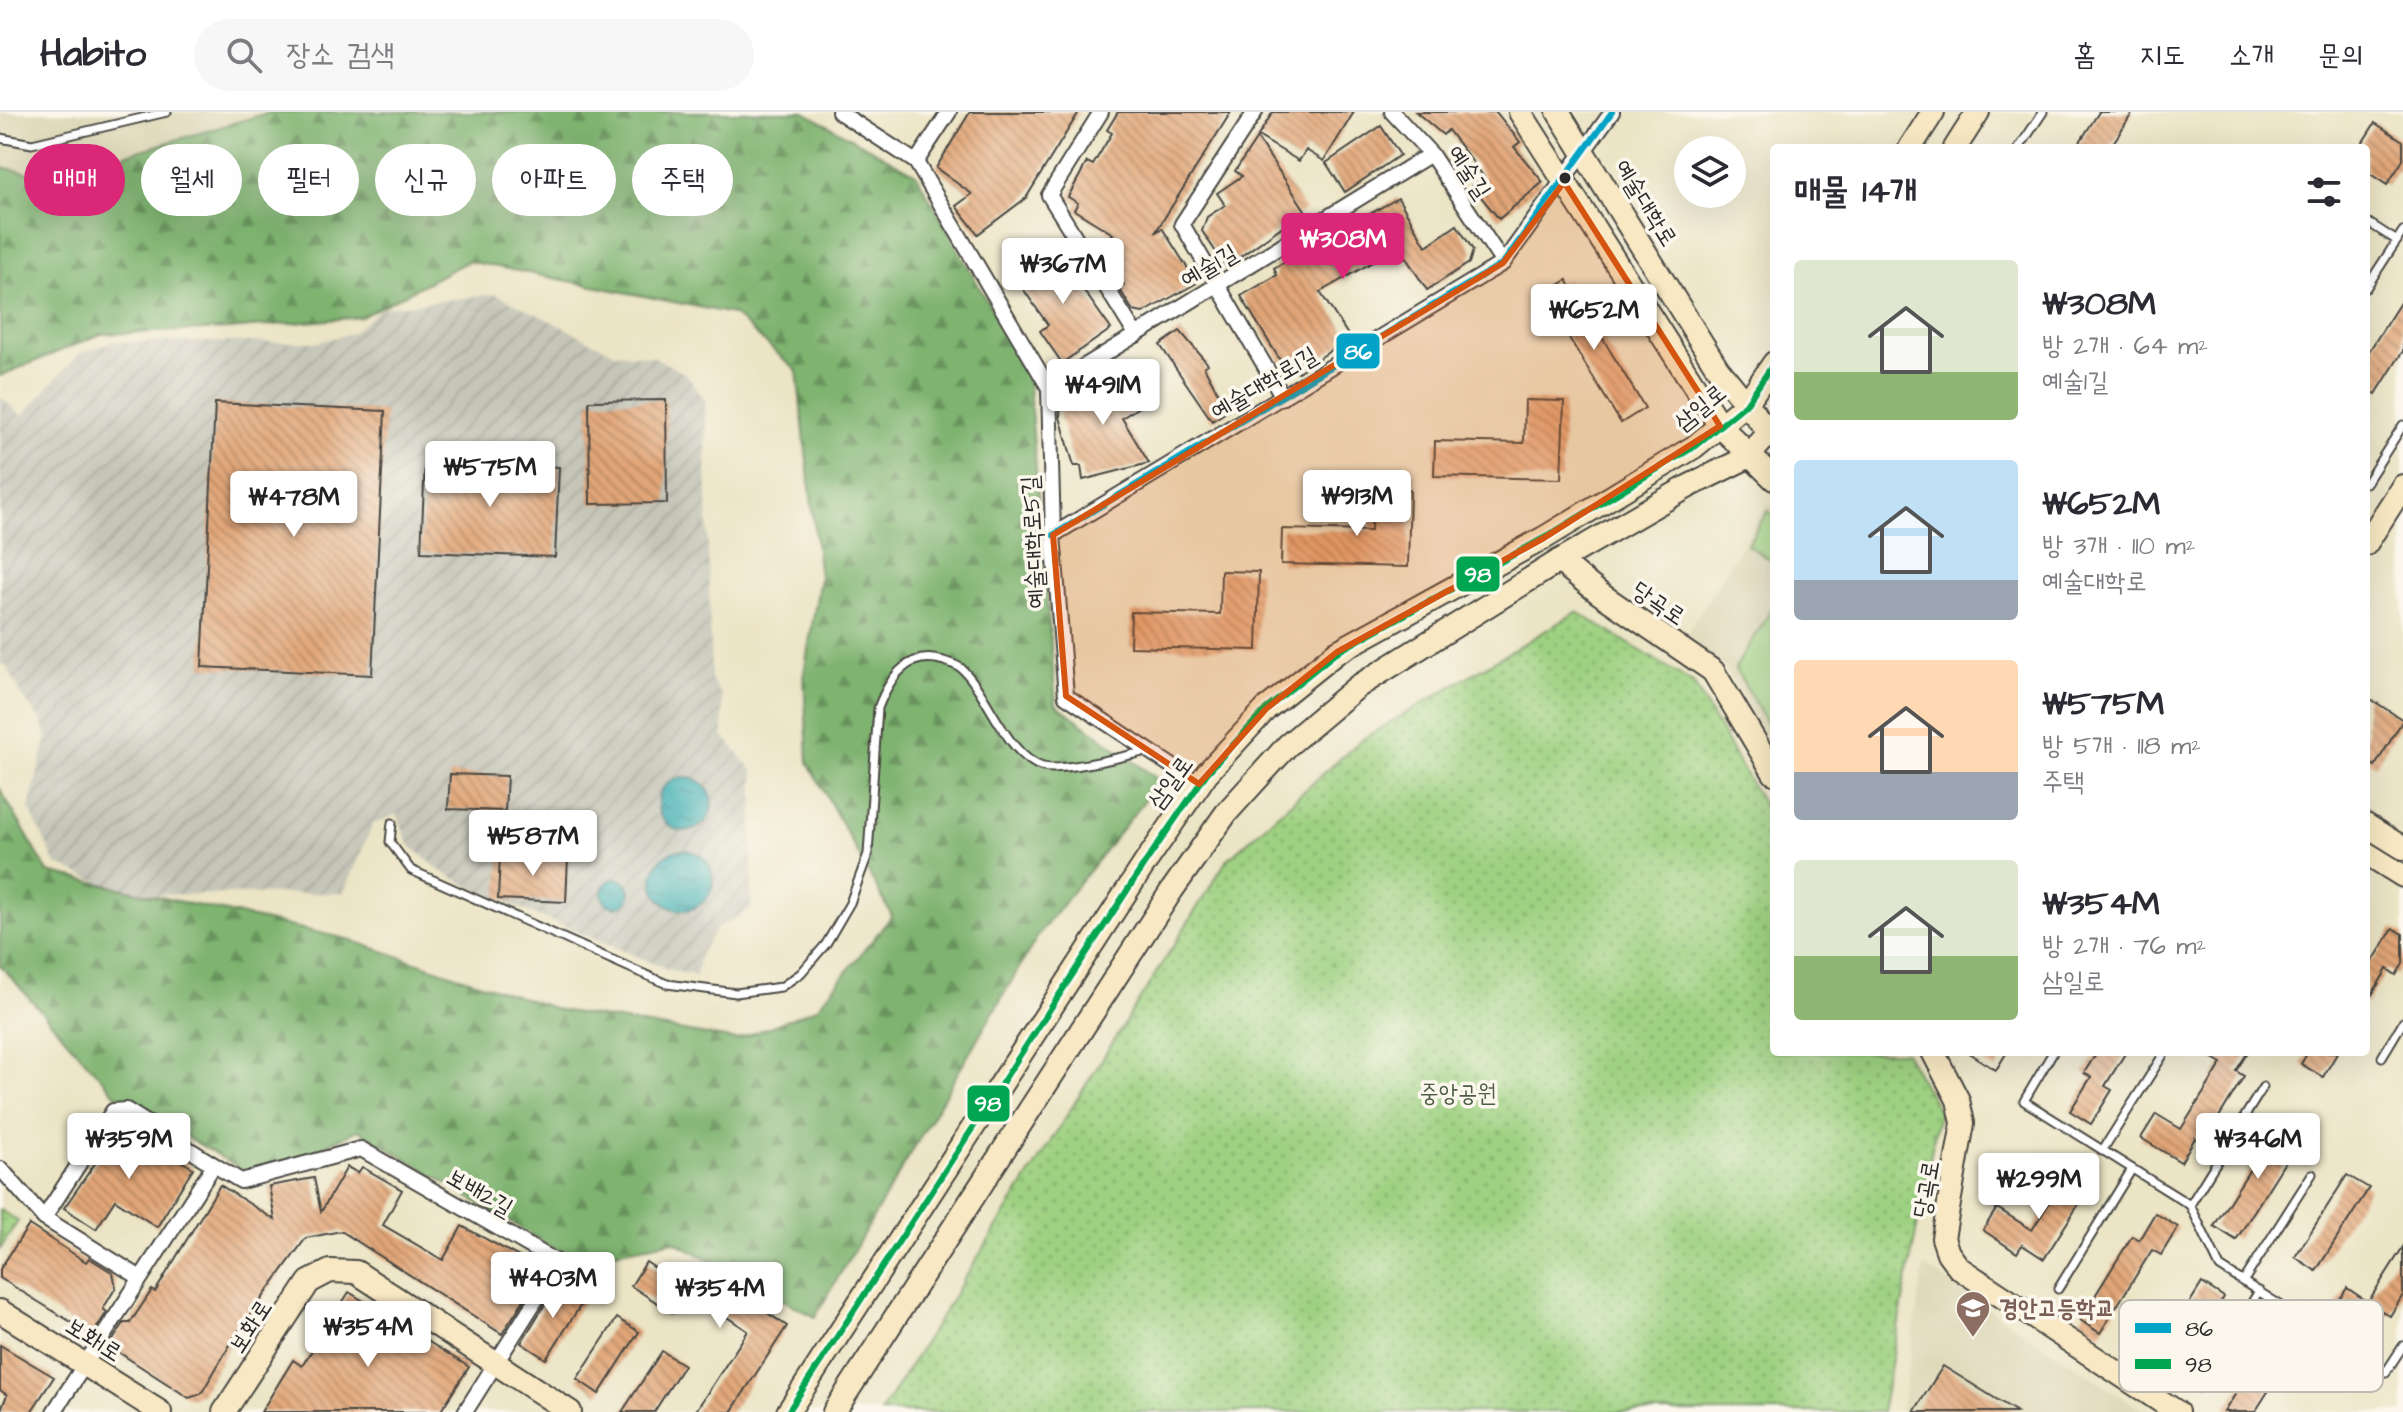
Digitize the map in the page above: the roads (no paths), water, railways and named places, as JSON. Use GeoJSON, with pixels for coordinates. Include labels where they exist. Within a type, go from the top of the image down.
{"type":"FeatureCollection","features":[{"type":"Feature","properties":{"kind":"main road"},"geometry":{"type":"LineString","coordinates":[[1520,112],[1720,426],[1770,476]]}},
{"type":"Feature","properties":{"kind":"main road","name":"예술대학로"},"geometry":{"type":"LineString","coordinates":[[1558,112],[1711,358],[1770,430]]}},
{"type":"Feature","properties":{"kind":"main road"},"geometry":{"type":"LineString","coordinates":[[1913,144],[1933,112]]}},
{"type":"Feature","properties":{"kind":"main road"},"geometry":{"type":"LineString","coordinates":[[1958,144],[1978,112]]}},
{"type":"Feature","properties":{"kind":"main road","name":"삼일로"},"geometry":{"type":"LineString","coordinates":[[788,1412],[1199,784],[1266,709],[1337,652],[1544,538],[1665,466],[1746,404],[1770,369]]}},
{"type":"Feature","properties":{"kind":"main road"},"geometry":{"type":"LineString","coordinates":[[834,1412],[1172,890],[1227,812],[1288,745],[1357,687],[1559,561],[1689,486],[1748,457],[1770,436]]}},
{"type":"Feature","properties":{"kind":"main road"},"geometry":{"type":"LineString","coordinates":[[2370,538],[2403,486]]}},
{"type":"Feature","properties":{"kind":"main road","name":"당곡로"},"geometry":{"type":"LineString","coordinates":[[1559,561],[1599,593],[1713,671],[1770,766]]}},
{"type":"Feature","properties":{"kind":"main road"},"geometry":{"type":"LineString","coordinates":[[2370,827],[2403,848]]}},
{"type":"Feature","properties":{"kind":"main road"},"geometry":{"type":"LineString","coordinates":[[2370,855],[2403,876]]}},
{"type":"Feature","properties":{"kind":"main road","name":"당곡로"},"geometry":{"type":"LineString","coordinates":[[1935,1056],[1958,1100],[1963,1123],[1943,1238],[1948,1253],[1959,1268],[2119,1375]]}},
{"type":"Feature","properties":{"kind":"main road","name":"보화로"},"geometry":{"type":"LineString","coordinates":[[224,1412],[309,1282],[330,1271],[356,1272],[570,1412]]}},
{"type":"Feature","properties":{"kind":"main road","name":"보화1로"},"geometry":{"type":"LineString","coordinates":[[0,1311],[160,1412]]}},
{"type":"Feature","properties":{"kind":"main road","name":"당곡로"},"geometry":{"type":"LineString","coordinates":[[2146,1392],[2177,1412]]}},
{"type":"Feature","properties":{"kind":"street","name":"예술대학로5길"},"geometry":{"type":"LineString","coordinates":[[839,112],[916,162],[1049,388],[1053,535],[1066,696],[1199,784]]}},
{"type":"Feature","properties":{"kind":"street"},"geometry":{"type":"LineString","coordinates":[[916,162],[949,112]]}},
{"type":"Feature","properties":{"kind":"street"},"geometry":{"type":"LineString","coordinates":[[1101,112],[1049,195],[1136,335]]}},
{"type":"Feature","properties":{"kind":"street"},"geometry":{"type":"LineString","coordinates":[[1255,112],[1182,224],[1283,397]]}},
{"type":"Feature","properties":{"kind":"street","name":"예술길"},"geometry":{"type":"LineString","coordinates":[[1392,112],[1431,154],[1503,263]]}},
{"type":"Feature","properties":{"kind":"street","name":"예술대학로1길"},"geometry":{"type":"LineString","coordinates":[[1053,535],[1503,263],[1612,112]]}},
{"type":"Feature","properties":{"kind":"street","name":"예술1길"},"geometry":{"type":"LineString","coordinates":[[1049,388],[1431,154]]}},
{"type":"Feature","properties":{"kind":"street","name":"보배2길"},"geometry":{"type":"LineString","coordinates":[[44,1218],[113,1111],[119,1108],[241,1181],[361,1149],[559,1263],[465,1412]]}},
{"type":"Feature","properties":{"kind":"street"},"geometry":{"type":"LineString","coordinates":[[54,1412],[214,1165]]}},
{"type":"Feature","properties":{"kind":"street"},"geometry":{"type":"LineString","coordinates":[[1,1169],[44,1218],[139,1277]]}},
{"type":"Feature","properties":{"kind":"lane"},"geometry":{"type":"LineString","coordinates":[[0,138],[32,144],[167,112]]}},
{"type":"Feature","properties":{"kind":"lane"},"geometry":{"type":"LineString","coordinates":[[2022,144],[2043,112]]}},
{"type":"Feature","properties":{"kind":"lane"},"geometry":{"type":"LineString","coordinates":[[2370,224],[2397,241]]}},
{"type":"Feature","properties":{"kind":"lane"},"geometry":{"type":"LineString","coordinates":[[2370,282],[2403,231]]}},
{"type":"Feature","properties":{"kind":"lane"},"geometry":{"type":"LineString","coordinates":[[2370,477],[2403,425]]}},
{"type":"Feature","properties":{"kind":"lane"},"geometry":{"type":"LineString","coordinates":[[392,823],[390,842],[394,850],[411,870],[430,879],[667,984],[736,993],[761,991],[781,987],[801,973],[826,944],[850,903],[868,854],[878,708],[898,671],[913,659],[927,657],[960,667],[1026,757],[1044,767],[1108,760],[1147,751]]}},
{"type":"Feature","properties":{"kind":"lane"},"geometry":{"type":"LineString","coordinates":[[2382,1057],[2403,1022]]}},
{"type":"Feature","properties":{"kind":"lane"},"geometry":{"type":"LineString","coordinates":[[2051,1056],[2024,1101],[2190,1205],[2220,1267],[2273,1300]]}},
{"type":"Feature","properties":{"kind":"lane"},"geometry":{"type":"LineString","coordinates":[[2102,1151],[2162,1056]]}},
{"type":"Feature","properties":{"kind":"lane"},"geometry":{"type":"LineString","coordinates":[[2190,1205],[2263,1087]]}},
{"type":"Feature","properties":{"kind":"lane"},"geometry":{"type":"LineString","coordinates":[[2058,1289],[2132,1169]]}},
{"type":"Feature","properties":{"kind":"lane"},"geometry":{"type":"LineString","coordinates":[[2243,1282],[2312,1174]]}},
{"type":"Feature","properties":{"kind":"lane"},"geometry":{"type":"LineString","coordinates":[[2253,1300],[2259,1291]]}},
{"type":"Feature","properties":{"kind":"lane"},"geometry":{"type":"LineString","coordinates":[[2383,1370],[2386,1372],[2403,1346]]}},
{"type":"Feature","properties":{"kind":"water"},"geometry":{"type":"Polygon","coordinates":[[[685,777],[704,785],[712,804],[704,823],[685,831],[666,823],[658,804],[666,785],[685,777]]]}},
{"type":"Feature","properties":{"kind":"water"},"geometry":{"type":"Polygon","coordinates":[[[683,850],[704,859],[713,880],[704,901],[683,910],[662,901],[653,880],[662,859],[683,850]]]}},
{"type":"Feature","properties":{"kind":"water"},"geometry":{"type":"Polygon","coordinates":[[[616,879],[626,883],[630,893],[626,903],[616,907],[606,903],[602,893],[606,883],[616,879]]]}},
{"type":"Feature","properties":{"kind":"place","name":"경안고등학교"},"geometry":{"type":"Point","coordinates":[1973,1339]}},
{"type":"Feature","properties":{"kind":"park label","name":"중앙공원"},"geometry":{"type":"Point","coordinates":[1458,1093]}}]}
